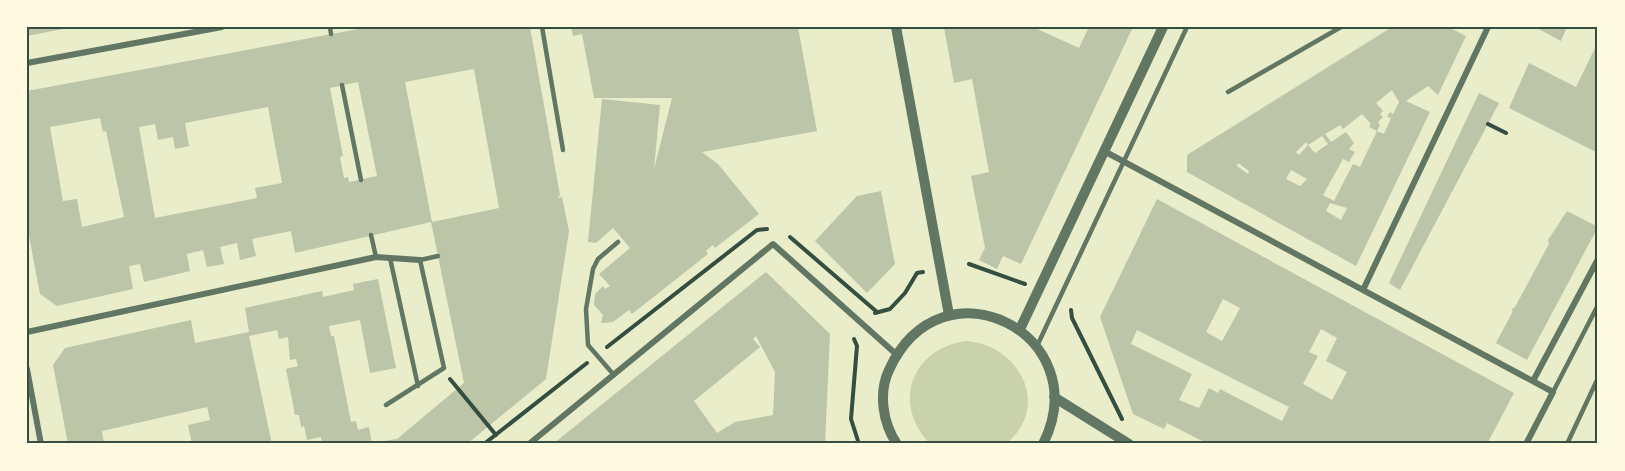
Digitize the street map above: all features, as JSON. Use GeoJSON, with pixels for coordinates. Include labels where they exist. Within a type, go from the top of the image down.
{"type":"FeatureCollection","features":[{"type":"Feature","properties":{"kind":"street"},"geometry":{"type":"LineString","coordinates":[[27,63],[222,27]]}},
{"type":"Feature","properties":{"kind":"street"},"geometry":{"type":"LineString","coordinates":[[896,27],[949,315]]}},
{"type":"Feature","properties":{"kind":"street"},"geometry":{"type":"LineString","coordinates":[[1020,330],[1163,27]]}},
{"type":"Feature","properties":{"kind":"street"},"geometry":{"type":"LineString","coordinates":[[1363,290],[1488,27]]}},
{"type":"Feature","properties":{"kind":"street"},"geometry":{"type":"LineString","coordinates":[[1104,151],[1553,392],[1526,444]]}},
{"type":"Feature","properties":{"kind":"street"},"geometry":{"type":"LineString","coordinates":[[529,444],[773,244],[896,354]]}},
{"type":"Feature","properties":{"kind":"street"},"geometry":{"type":"LineString","coordinates":[[27,332],[376,257],[420,260]]}},
{"type":"Feature","properties":{"kind":"street"},"geometry":{"type":"LineString","coordinates":[[1533,381],[1598,259]]}},
{"type":"Feature","properties":{"kind":"street"},"geometry":{"type":"LineString","coordinates":[[897,444],[891,435],[883,408],[885,379],[896,354],[910,336],[928,323],[949,315],[987,314],[1004,320],[1020,330],[1037,346],[1052,377],[1055,408],[1043,444]]}},
{"type":"Feature","properties":{"kind":"street"},"geometry":{"type":"LineString","coordinates":[[27,369],[41,444]]}},
{"type":"Feature","properties":{"kind":"street"},"geometry":{"type":"LineString","coordinates":[[1054,397],[1129,444]]}},
{"type":"Feature","properties":{"kind":"lane"},"geometry":{"type":"LineString","coordinates":[[330,27],[332,34]]}},
{"type":"Feature","properties":{"kind":"lane"},"geometry":{"type":"LineString","coordinates":[[542,27],[563,150]]}},
{"type":"Feature","properties":{"kind":"lane"},"geometry":{"type":"LineString","coordinates":[[1037,346],[1187,27]]}},
{"type":"Feature","properties":{"kind":"lane"},"geometry":{"type":"LineString","coordinates":[[1228,92],[1341,27]]}},
{"type":"Feature","properties":{"kind":"lane"},"geometry":{"type":"LineString","coordinates":[[342,85],[361,180]]}},
{"type":"Feature","properties":{"kind":"lane"},"geometry":{"type":"LineString","coordinates":[[371,235],[376,257]]}},
{"type":"Feature","properties":{"kind":"lane"},"geometry":{"type":"LineString","coordinates":[[614,375],[588,345],[586,309],[593,269],[598,259],[618,242]]}},
{"type":"Feature","properties":{"kind":"lane"},"geometry":{"type":"LineString","coordinates":[[386,405],[444,368],[420,260],[438,256]]}},
{"type":"Feature","properties":{"kind":"lane"},"geometry":{"type":"LineString","coordinates":[[390,258],[418,386]]}},
{"type":"Feature","properties":{"kind":"lane"},"geometry":{"type":"LineString","coordinates":[[1553,392],[1598,305]]}},
{"type":"Feature","properties":{"kind":"lane"},"geometry":{"type":"LineString","coordinates":[[1567,444],[1598,378]]}},
{"type":"Feature","properties":{"kind":"path"},"geometry":{"type":"LineString","coordinates":[[1488,123],[1506,133]]}},
{"type":"Feature","properties":{"kind":"path"},"geometry":{"type":"LineString","coordinates":[[969,264],[1011,281],[1032,286]]}},
{"type":"Feature","properties":{"kind":"path"},"geometry":{"type":"LineString","coordinates":[[870,317],[877,312],[890,309],[905,293],[917,273]]}},
{"type":"Feature","properties":{"kind":"path"},"geometry":{"type":"LineString","coordinates":[[1070,304],[1072,318],[1122,420]]}},
{"type":"Feature","properties":{"kind":"path"},"geometry":{"type":"LineString","coordinates":[[853,336],[857,346],[851,419],[859,444]]}},
{"type":"Feature","properties":{"kind":"path"},"geometry":{"type":"LineString","coordinates":[[456,388],[496,435]]}},
{"type":"Feature","properties":{"kind":"path"},"geometry":{"type":"LineString","coordinates":[[484,444],[548,394]]}},
{"type":"Feature","properties":{"kind":"green space"},"geometry":{"type":"Polygon","coordinates":[[[965,341],[984,345],[1001,353],[1014,365],[1023,379],[1027,396],[1027,412],[1020,429],[1006,444],[930,444],[918,428],[912,412],[910,396],[913,381],[920,367],[931,355],[946,346],[965,341]]]}},
{"type":"Feature","properties":{"kind":"building"},"geometry":{"type":"Polygon","coordinates":[[[27,27],[68,27],[68,28],[27,36],[27,27]]]}},
{"type":"Feature","properties":{"kind":"building"},"geometry":{"type":"Polygon","coordinates":[[[369,27],[530,27],[560,195],[557,198],[562,197],[569,231],[546,379],[467,444],[384,444],[384,441],[397,439],[464,383],[431,222],[295,253],[291,231],[252,239],[256,256],[240,260],[237,243],[220,247],[224,264],[207,267],[203,250],[187,254],[190,271],[144,282],[140,264],[129,266],[133,289],[57,306],[40,294],[27,225],[27,91],[369,27]],[[474,69],[405,82],[432,222],[499,208],[474,69]],[[358,82],[330,88],[343,156],[340,157],[344,178],[348,177],[349,182],[377,176],[358,82]],[[268,107],[185,123],[189,146],[175,149],[173,137],[158,140],[155,124],[139,127],[155,218],[257,198],[255,188],[282,183],[268,107]],[[100,118],[50,127],[63,201],[77,199],[82,227],[124,217],[106,131],[103,132],[100,118]]]}},
{"type":"Feature","properties":{"kind":"building"},"geometry":{"type":"Polygon","coordinates":[[[571,27],[798,27],[817,131],[702,152],[718,164],[759,214],[715,248],[713,245],[706,251],[708,254],[632,314],[629,310],[613,322],[601,323],[603,315],[594,305],[595,294],[603,286],[605,289],[610,286],[599,274],[630,248],[613,228],[596,243],[588,242],[602,99],[660,105],[654,169],[672,98],[594,98],[582,34],[573,36],[571,27]]]}},
{"type":"Feature","properties":{"kind":"building"},"geometry":{"type":"Polygon","coordinates":[[[944,27],[1033,27],[1079,48],[1089,27],[1133,27],[1021,264],[1003,256],[997,269],[979,260],[985,248],[971,176],[989,172],[972,79],[954,83],[944,27]]]}},
{"type":"Feature","properties":{"kind":"building"},"geometry":{"type":"Polygon","coordinates":[[[1392,27],[1448,27],[1466,36],[1438,95],[1428,86],[1406,101],[1430,112],[1356,266],[1187,172],[1187,155],[1392,27]],[[1392,90],[1376,103],[1383,111],[1380,114],[1383,117],[1378,122],[1380,125],[1377,131],[1384,134],[1391,118],[1387,117],[1390,112],[1393,114],[1399,102],[1392,90]],[[1362,114],[1343,129],[1340,125],[1325,134],[1331,142],[1346,132],[1354,143],[1349,149],[1355,152],[1349,162],[1343,159],[1323,195],[1334,201],[1353,164],[1360,167],[1377,131],[1369,127],[1371,124],[1362,114]],[[1322,136],[1308,145],[1315,153],[1328,144],[1322,136]],[[1306,142],[1296,152],[1299,155],[1308,145],[1306,142]],[[1238,163],[1237,166],[1248,174],[1249,171],[1238,163]],[[1291,170],[1286,179],[1300,186],[1307,179],[1291,170]],[[1330,203],[1326,211],[1341,220],[1347,208],[1330,203]]]}},
{"type":"Feature","properties":{"kind":"building"},"geometry":{"type":"Polygon","coordinates":[[[1535,27],[1567,27],[1561,41],[1535,27]]]}},
{"type":"Feature","properties":{"kind":"building"},"geometry":{"type":"Polygon","coordinates":[[[1598,42],[1598,153],[1509,108],[1529,63],[1576,87],[1598,42]]]}},
{"type":"Feature","properties":{"kind":"building"},"geometry":{"type":"Polygon","coordinates":[[[1479,93],[1499,103],[1400,290],[1389,283],[1479,93]]]}},
{"type":"Feature","properties":{"kind":"building"},"geometry":{"type":"Polygon","coordinates":[[[881,191],[895,264],[867,293],[815,241],[857,196],[881,191]]]}},
{"type":"Feature","properties":{"kind":"building"},"geometry":{"type":"Polygon","coordinates":[[[1157,199],[1514,393],[1487,444],[1208,444],[1167,423],[1164,429],[1133,414],[1100,317],[1157,199]],[[1223,299],[1206,332],[1222,341],[1240,308],[1223,299]],[[1321,329],[1309,352],[1318,356],[1303,384],[1332,400],[1347,372],[1326,361],[1337,338],[1321,329]],[[1137,330],[1131,344],[1192,374],[1179,400],[1199,408],[1209,388],[1218,393],[1220,389],[1282,421],[1289,407],[1137,330]]]}},
{"type":"Feature","properties":{"kind":"building"},"geometry":{"type":"Polygon","coordinates":[[[1567,211],[1598,227],[1527,360],[1496,343],[1513,311],[1511,310],[1515,307],[1549,244],[1548,240],[1567,211]]]}},
{"type":"Feature","properties":{"kind":"building"},"geometry":{"type":"Polygon","coordinates":[[[766,272],[830,334],[825,444],[553,444],[766,272]],[[756,336],[753,339],[760,347],[694,401],[717,433],[735,422],[773,415],[775,372],[756,336]]]}},
{"type":"Feature","properties":{"kind":"building"},"geometry":{"type":"Polygon","coordinates":[[[378,279],[396,368],[370,373],[360,320],[329,326],[331,336],[334,336],[351,422],[356,421],[358,430],[369,427],[372,444],[322,444],[321,437],[307,440],[299,415],[295,415],[286,369],[298,366],[296,359],[290,360],[288,337],[279,339],[277,330],[249,336],[272,444],[192,444],[188,425],[210,420],[207,407],[102,431],[104,444],[68,444],[53,365],[65,348],[191,320],[195,343],[249,332],[245,308],[322,291],[323,297],[354,290],[353,284],[378,279]]]}}]}
